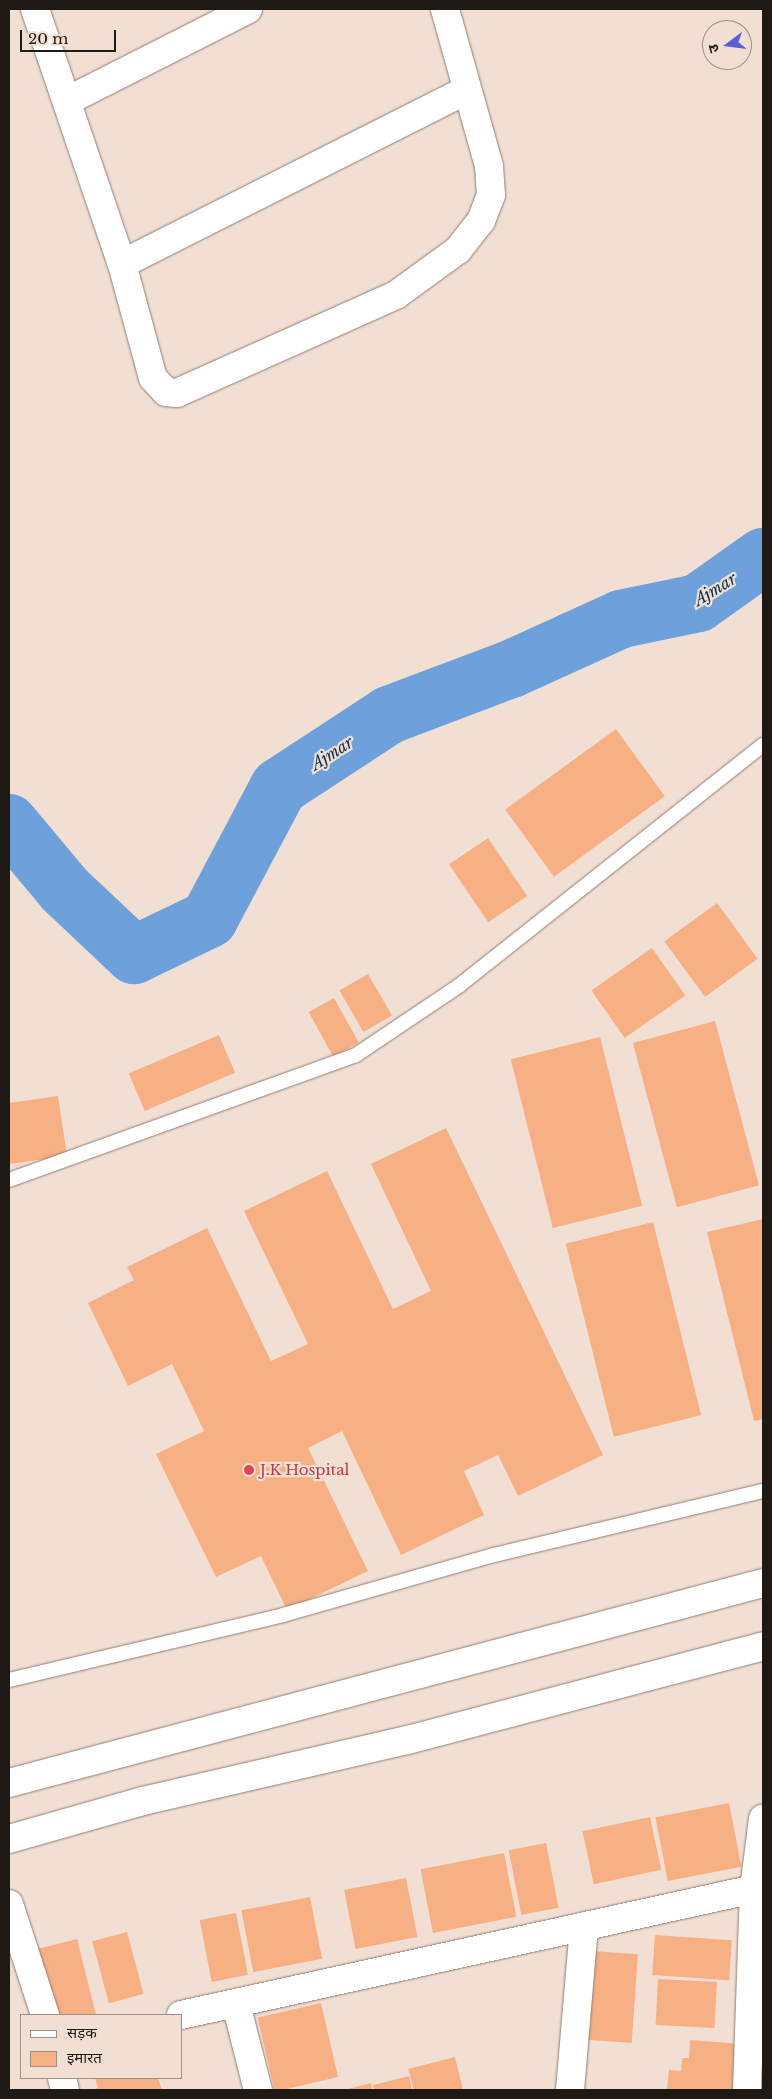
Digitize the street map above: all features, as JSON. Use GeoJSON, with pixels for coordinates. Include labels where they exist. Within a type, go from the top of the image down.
{"type":"FeatureCollection","features":[{"type":"Feature","properties":{"kind":"street"},"geometry":{"type":"LineString","coordinates":[[35,9],[122,264],[153,378],[166,392],[191,390],[396,295],[458,250],[481,221],[491,195],[489,166],[445,9]]}},
{"type":"Feature","properties":{"kind":"street"},"geometry":{"type":"LineString","coordinates":[[67,100],[248,9]]}},
{"type":"Feature","properties":{"kind":"street"},"geometry":{"type":"LineString","coordinates":[[122,264],[467,90]]}},
{"type":"Feature","properties":{"kind":"street"},"geometry":{"type":"LineString","coordinates":[[9,1783],[763,1583]]}},
{"type":"Feature","properties":{"kind":"street"},"geometry":{"type":"LineString","coordinates":[[9,1839],[143,1800],[408,1740],[763,1646]]}},
{"type":"Feature","properties":{"kind":"street"},"geometry":{"type":"LineString","coordinates":[[747,2090],[754,1889],[763,1819]]}},
{"type":"Feature","properties":{"kind":"street"},"geometry":{"type":"LineString","coordinates":[[182,2016],[754,1889]]}},
{"type":"Feature","properties":{"kind":"street"},"geometry":{"type":"LineString","coordinates":[[9,1904],[45,2014]]}},
{"type":"Feature","properties":{"kind":"street"},"geometry":{"type":"LineString","coordinates":[[570,2090],[584,1927]]}},
{"type":"Feature","properties":{"kind":"street"},"geometry":{"type":"LineString","coordinates":[[236,2004],[258,2090]]}},
{"type":"Feature","properties":{"kind":"lane"},"geometry":{"type":"LineString","coordinates":[[9,1180],[356,1055],[460,985],[763,745]]}},
{"type":"Feature","properties":{"kind":"lane"},"geometry":{"type":"LineString","coordinates":[[9,1680],[283,1615],[494,1555],[763,1491]]}},
{"type":"Feature","properties":{"kind":"building"},"geometry":{"type":"Polygon","coordinates":[[[616,729],[665,796],[554,877],[505,810],[616,729]]]}},
{"type":"Feature","properties":{"kind":"building"},"geometry":{"type":"Polygon","coordinates":[[[488,838],[527,896],[488,922],[449,864],[488,838]]]}},
{"type":"Feature","properties":{"kind":"building"},"geometry":{"type":"Polygon","coordinates":[[[717,903],[758,959],[705,997],[664,941],[717,903]]]}},
{"type":"Feature","properties":{"kind":"building"},"geometry":{"type":"Polygon","coordinates":[[[652,948],[685,996],[625,1038],[591,990],[652,948]]]}},
{"type":"Feature","properties":{"kind":"building"},"geometry":{"type":"Polygon","coordinates":[[[368,974],[392,1016],[363,1032],[339,990],[368,974]]]}},
{"type":"Feature","properties":{"kind":"building"},"geometry":{"type":"Polygon","coordinates":[[[334,998],[359,1043],[333,1057],[309,1012],[334,998]]]}},
{"type":"Feature","properties":{"kind":"building"},"geometry":{"type":"Polygon","coordinates":[[[715,1021],[759,1185],[677,1207],[633,1043],[715,1021]]]}},
{"type":"Feature","properties":{"kind":"building"},"geometry":{"type":"Polygon","coordinates":[[[219,1035],[235,1073],[145,1111],[129,1073],[219,1035]]]}},
{"type":"Feature","properties":{"kind":"building"},"geometry":{"type":"Polygon","coordinates":[[[600,1037],[642,1206],[553,1228],[511,1059],[600,1037]]]}},
{"type":"Feature","properties":{"kind":"building"},"geometry":{"type":"Polygon","coordinates":[[[58,1096],[67,1156],[9,1164],[9,1103],[58,1096]]]}},
{"type":"Feature","properties":{"kind":"building"},"geometry":{"type":"Polygon","coordinates":[[[446,1128],[603,1455],[518,1496],[498,1455],[464,1471],[484,1515],[401,1555],[342,1431],[308,1448],[368,1571],[287,1610],[261,1556],[216,1577],[156,1454],[204,1431],[172,1364],[128,1386],[88,1303],[134,1280],[127,1267],[207,1228],[271,1361],[308,1344],[244,1211],[327,1171],[393,1309],[431,1291],[371,1164],[446,1128]]]}},
{"type":"Feature","properties":{"kind":"building"},"geometry":{"type":"Polygon","coordinates":[[[763,1219],[763,1419],[754,1421],[707,1232],[763,1219]]]}},
{"type":"Feature","properties":{"kind":"building"},"geometry":{"type":"Polygon","coordinates":[[[653,1222],[701,1415],[614,1437],[566,1244],[653,1222]]]}},
{"type":"Feature","properties":{"kind":"building"},"geometry":{"type":"Polygon","coordinates":[[[729,1803],[741,1867],[668,1881],[655,1817],[729,1803]]]}},
{"type":"Feature","properties":{"kind":"building"},"geometry":{"type":"Polygon","coordinates":[[[650,1817],[661,1870],[594,1884],[583,1831],[650,1817]]]}},
{"type":"Feature","properties":{"kind":"building"},"geometry":{"type":"Polygon","coordinates":[[[546,1843],[559,1908],[521,1915],[509,1850],[546,1843]]]}},
{"type":"Feature","properties":{"kind":"building"},"geometry":{"type":"Polygon","coordinates":[[[504,1853],[516,1917],[433,1933],[421,1869],[504,1853]]]}},
{"type":"Feature","properties":{"kind":"building"},"geometry":{"type":"Polygon","coordinates":[[[406,1878],[417,1937],[356,1949],[344,1890],[406,1878]]]}},
{"type":"Feature","properties":{"kind":"building"},"geometry":{"type":"Polygon","coordinates":[[[310,1897],[322,1959],[253,1972],[241,1910],[310,1897]]]}},
{"type":"Feature","properties":{"kind":"building"},"geometry":{"type":"Polygon","coordinates":[[[236,1913],[248,1975],[212,1982],[200,1920],[236,1913]]]}},
{"type":"Feature","properties":{"kind":"building"},"geometry":{"type":"Polygon","coordinates":[[[127,1932],[144,1994],[109,2003],[92,1941],[127,1932]]]}},
{"type":"Feature","properties":{"kind":"building"},"geometry":{"type":"Polygon","coordinates":[[[655,1935],[732,1940],[729,1980],[652,1975],[655,1935]]]}},
{"type":"Feature","properties":{"kind":"building"},"geometry":{"type":"Polygon","coordinates":[[[77,1939],[96,2014],[49,2014],[33,1950],[77,1939]]]}},
{"type":"Feature","properties":{"kind":"building"},"geometry":{"type":"Polygon","coordinates":[[[593,1951],[638,1954],[632,2043],[587,2040],[593,1951]]]}},
{"type":"Feature","properties":{"kind":"building"},"geometry":{"type":"Polygon","coordinates":[[[658,1979],[717,1982],[715,2028],[656,2025],[658,1979]]]}},
{"type":"Feature","properties":{"kind":"building"},"geometry":{"type":"Polygon","coordinates":[[[321,2003],[338,2077],[282,2090],[274,2090],[258,2018],[321,2003]]]}},
{"type":"Feature","properties":{"kind":"building"},"geometry":{"type":"Polygon","coordinates":[[[690,2040],[741,2044],[737,2090],[667,2090],[669,2070],[681,2071],[682,2058],[689,2058],[690,2040]]]}},
{"type":"Feature","properties":{"kind":"building"},"geometry":{"type":"Polygon","coordinates":[[[455,2057],[463,2090],[414,2090],[408,2069],[455,2057]]]}},
{"type":"Feature","properties":{"kind":"building"},"geometry":{"type":"Polygon","coordinates":[[[409,2076],[412,2090],[374,2090],[373,2085],[409,2076]]]}},
{"type":"Feature","properties":{"kind":"building"},"geometry":{"type":"Polygon","coordinates":[[[95,2079],[158,2079],[162,2090],[91,2090],[98,2088],[95,2079]]]}},
{"type":"Feature","properties":{"kind":"building"},"geometry":{"type":"Polygon","coordinates":[[[371,2083],[372,2090],[344,2090],[371,2083]]]}},
{"type":"Feature","properties":{"kind":"waterway","name":"Ajmar"},"geometry":{"type":"LineString","coordinates":[[9,823],[65,890],[134,955],[209,919],[279,787],[389,715],[511,669],[621,619],[698,603],[763,557]]}},
{"type":"Feature","properties":{"kind":"place","name":"J.K Hospital"},"geometry":{"type":"Point","coordinates":[249,1470]}}]}
